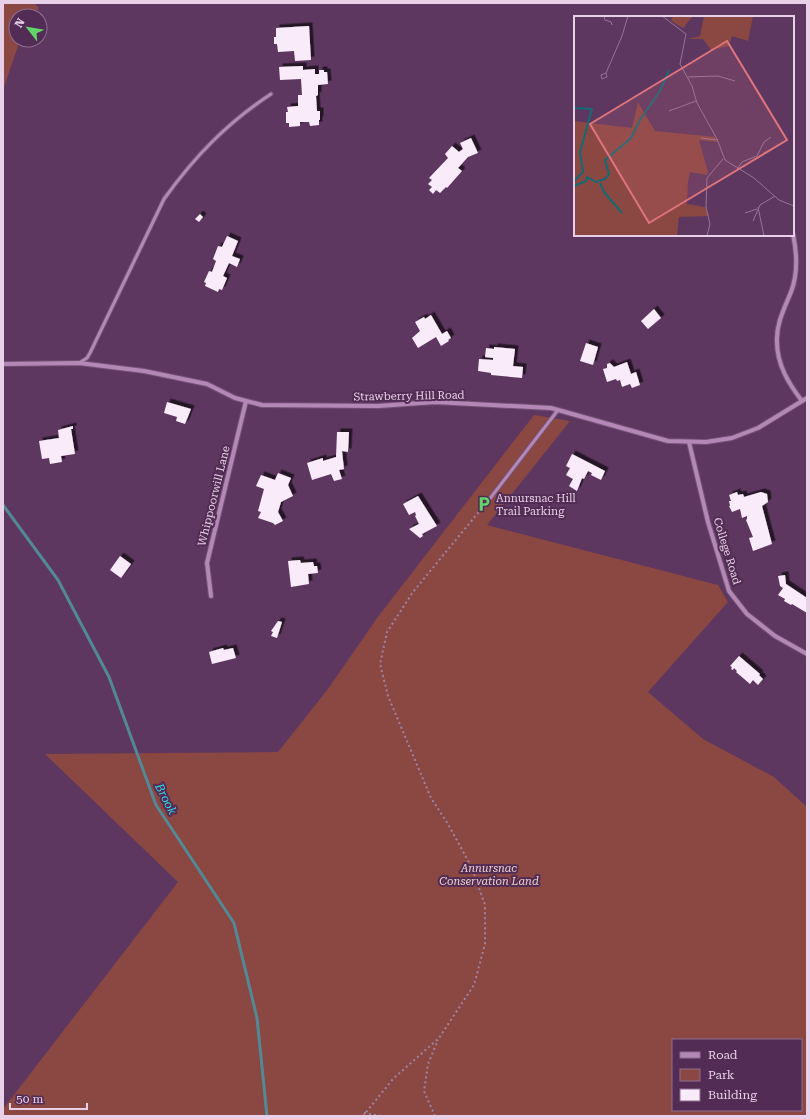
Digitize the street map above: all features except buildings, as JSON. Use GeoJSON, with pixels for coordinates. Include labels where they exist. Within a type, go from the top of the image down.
{"type":"FeatureCollection","features":[{"type":"Feature","properties":{"kind":"street"},"geometry":{"type":"LineString","coordinates":[[793,236],[796,255],[795,276],[781,316],[777,342],[783,370],[790,385],[802,401]]}},
{"type":"Feature","properties":{"kind":"street","name":"Strawberry Hill Road"},"geometry":{"type":"LineString","coordinates":[[3,364],[78,363],[185,378],[207,384],[235,398],[262,405],[378,406],[435,402],[518,405],[558,410],[668,441],[689,442],[706,442],[732,438],[758,428],[807,398]]}},
{"type":"Feature","properties":{"kind":"street","name":"Whippoorwill Lane"},"geometry":{"type":"LineString","coordinates":[[211,596],[207,563],[246,401]]}},
{"type":"Feature","properties":{"kind":"street","name":"College Road"},"geometry":{"type":"LineString","coordinates":[[689,442],[708,522],[729,590],[747,614],[775,636],[807,654]]}},
{"type":"Feature","properties":{"kind":"lane"},"geometry":{"type":"LineString","coordinates":[[78,363],[87,358],[90,353],[164,199],[176,182],[224,129],[271,94]]}},
{"type":"Feature","properties":{"kind":"lane"},"geometry":{"type":"LineString","coordinates":[[484,505],[558,410]]}},
{"type":"Feature","properties":{"kind":"path"},"geometry":{"type":"LineString","coordinates":[[435,1116],[424,1091],[428,1064],[439,1038],[474,985],[485,944],[485,905],[472,868],[448,824],[431,798],[388,696],[380,664],[387,632],[413,592],[484,505]]}},
{"type":"Feature","properties":{"kind":"path"},"geometry":{"type":"LineString","coordinates":[[363,1115],[393,1079],[439,1038]]}},
{"type":"Feature","properties":{"kind":"path"},"geometry":{"type":"LineString","coordinates":[[363,1115],[382,1116]]}},
{"type":"Feature","properties":{"kind":"green space"},"geometry":{"type":"Polygon","coordinates":[[[3,3],[34,3],[39,8],[8,8],[8,48],[17,48],[3,90],[3,3]]]}},
{"type":"Feature","properties":{"kind":"green space","name":"Annursnac Conservation Land"},"geometry":{"type":"Polygon","coordinates":[[[534,415],[570,421],[487,525],[718,585],[728,602],[648,692],[703,739],[774,777],[807,807],[807,1116],[3,1116],[3,1109],[178,882],[45,754],[278,752],[328,689],[377,618],[534,415]]]}},
{"type":"Feature","properties":{"kind":"waterway","name":"Brook"},"geometry":{"type":"LineString","coordinates":[[3,505],[58,580],[109,677],[156,805],[234,923],[257,1018],[267,1116]]}},
{"type":"Feature","properties":{"kind":"place","name":"Annursnac Hill Trail Parking"},"geometry":{"type":"Point","coordinates":[484,504]}}]}
